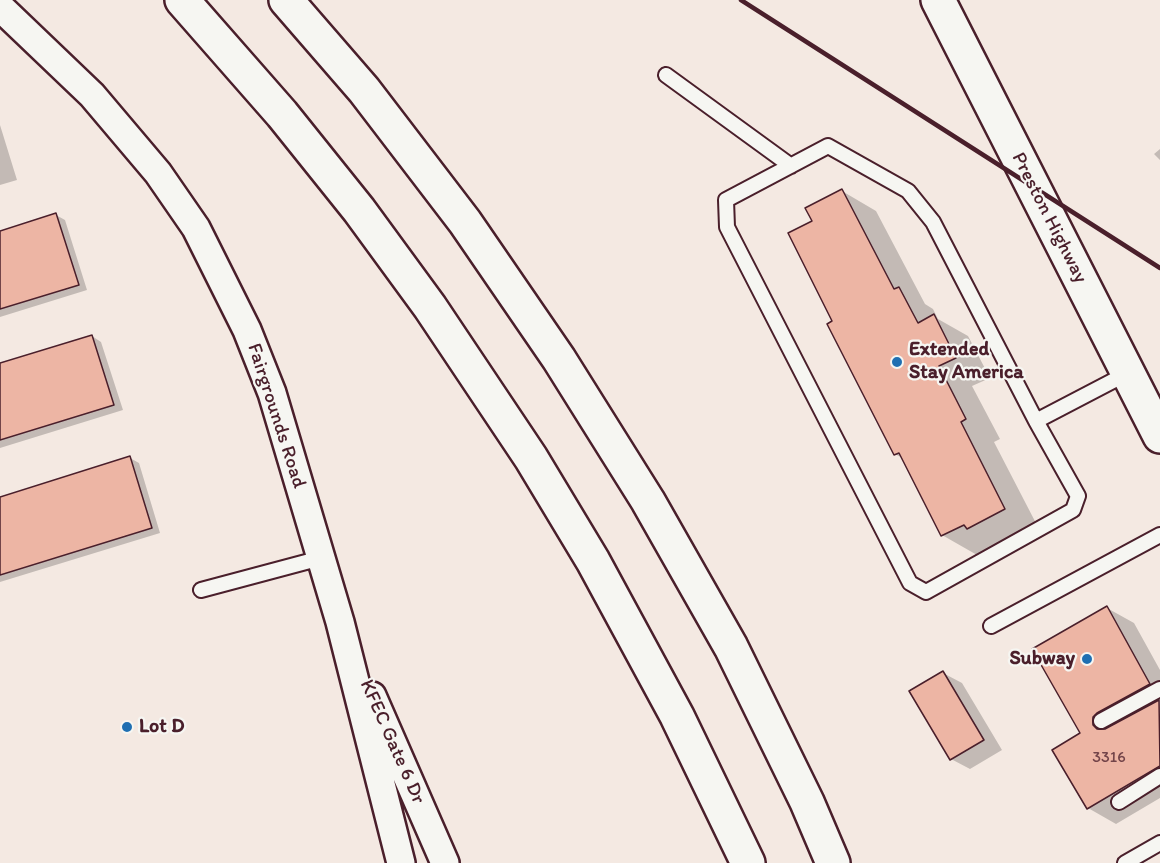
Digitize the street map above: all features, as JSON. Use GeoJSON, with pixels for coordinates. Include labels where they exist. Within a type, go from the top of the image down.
{"type":"FeatureCollection","features":[{"type":"Feature","properties":{"kind":"main road"},"geometry":{"type":"LineString","coordinates":[[182,0],[282,114],[359,210],[430,307],[531,458],[593,561],[677,716],[748,863]]}},
{"type":"Feature","properties":{"kind":"main road"},"geometry":{"type":"LineString","coordinates":[[286,0],[364,90],[465,222],[559,358],[648,501],[731,647],[807,802],[833,863]]}},
{"type":"Feature","properties":{"kind":"main road","name":"Preston Highway"},"geometry":{"type":"LineString","coordinates":[[938,0],[1160,436]]}},
{"type":"Feature","properties":{"kind":"street","name":"Fairgrounds Road"},"geometry":{"type":"LineString","coordinates":[[0,7],[92,95],[158,173],[196,228],[247,330],[272,393],[340,622],[402,863]]}},
{"type":"Feature","properties":{"kind":"street","name":"KFEC Gate 6 Dr"},"geometry":{"type":"LineString","coordinates":[[340,622],[445,863]]}},
{"type":"Feature","properties":{"kind":"lane"},"geometry":{"type":"LineString","coordinates":[[666,75],[791,166]]}},
{"type":"Feature","properties":{"kind":"lane"},"geometry":{"type":"LineString","coordinates":[[828,146],[908,191],[933,222],[1036,421],[1078,496],[1073,510],[926,592],[910,583],[727,226],[726,201],[828,146]]}},
{"type":"Feature","properties":{"kind":"lane"},"geometry":{"type":"LineString","coordinates":[[1036,421],[1128,373]]}},
{"type":"Feature","properties":{"kind":"lane"},"geometry":{"type":"LineString","coordinates":[[991,626],[1160,535]]}},
{"type":"Feature","properties":{"kind":"lane"},"geometry":{"type":"LineString","coordinates":[[201,590],[321,558]]}},
{"type":"Feature","properties":{"kind":"lane"},"geometry":{"type":"LineString","coordinates":[[1101,722],[1160,689]]}},
{"type":"Feature","properties":{"kind":"lane"},"geometry":{"type":"LineString","coordinates":[[1119,802],[1160,776]]}},
{"type":"Feature","properties":{"kind":"lane"},"geometry":{"type":"LineString","coordinates":[[1125,863],[1160,843]]}},
{"type":"Feature","properties":{"kind":"building","name":"Extended Stay America"},"geometry":{"type":"Polygon","coordinates":[[[842,189],[894,289],[899,287],[918,323],[934,314],[956,358],[939,366],[966,419],[961,422],[1005,509],[967,529],[964,525],[941,536],[899,453],[894,455],[827,324],[832,321],[788,233],[812,221],[805,208],[842,189]]]}},
{"type":"Feature","properties":{"kind":"building"},"geometry":{"type":"Polygon","coordinates":[[[56,213],[79,285],[0,309],[0,231],[56,213]]]}},
{"type":"Feature","properties":{"kind":"building"},"geometry":{"type":"Polygon","coordinates":[[[92,335],[114,405],[0,440],[0,363],[92,335]]]}},
{"type":"Feature","properties":{"kind":"building"},"geometry":{"type":"Polygon","coordinates":[[[130,456],[152,528],[0,575],[0,497],[130,456]]]}},
{"type":"Feature","properties":{"kind":"building"},"geometry":{"type":"Polygon","coordinates":[[[1107,606],[1150,684],[1097,713],[1093,717],[1093,725],[1097,729],[1105,729],[1159,700],[1160,766],[1087,809],[1052,750],[1080,733],[1032,649],[1107,606]]]}},
{"type":"Feature","properties":{"kind":"building"},"geometry":{"type":"Polygon","coordinates":[[[943,671],[984,740],[950,760],[909,691],[943,671]]]}},
{"type":"Feature","properties":{"kind":"railway"},"geometry":{"type":"LineString","coordinates":[[741,0],[1160,268]]}},
{"type":"Feature","properties":{"kind":"place","name":"Extended Stay America"},"geometry":{"type":"Point","coordinates":[897,362]}},
{"type":"Feature","properties":{"kind":"place","name":"Subway"},"geometry":{"type":"Point","coordinates":[1087,659]}},
{"type":"Feature","properties":{"kind":"place","name":"Lot D"},"geometry":{"type":"Point","coordinates":[127,727]}}]}
